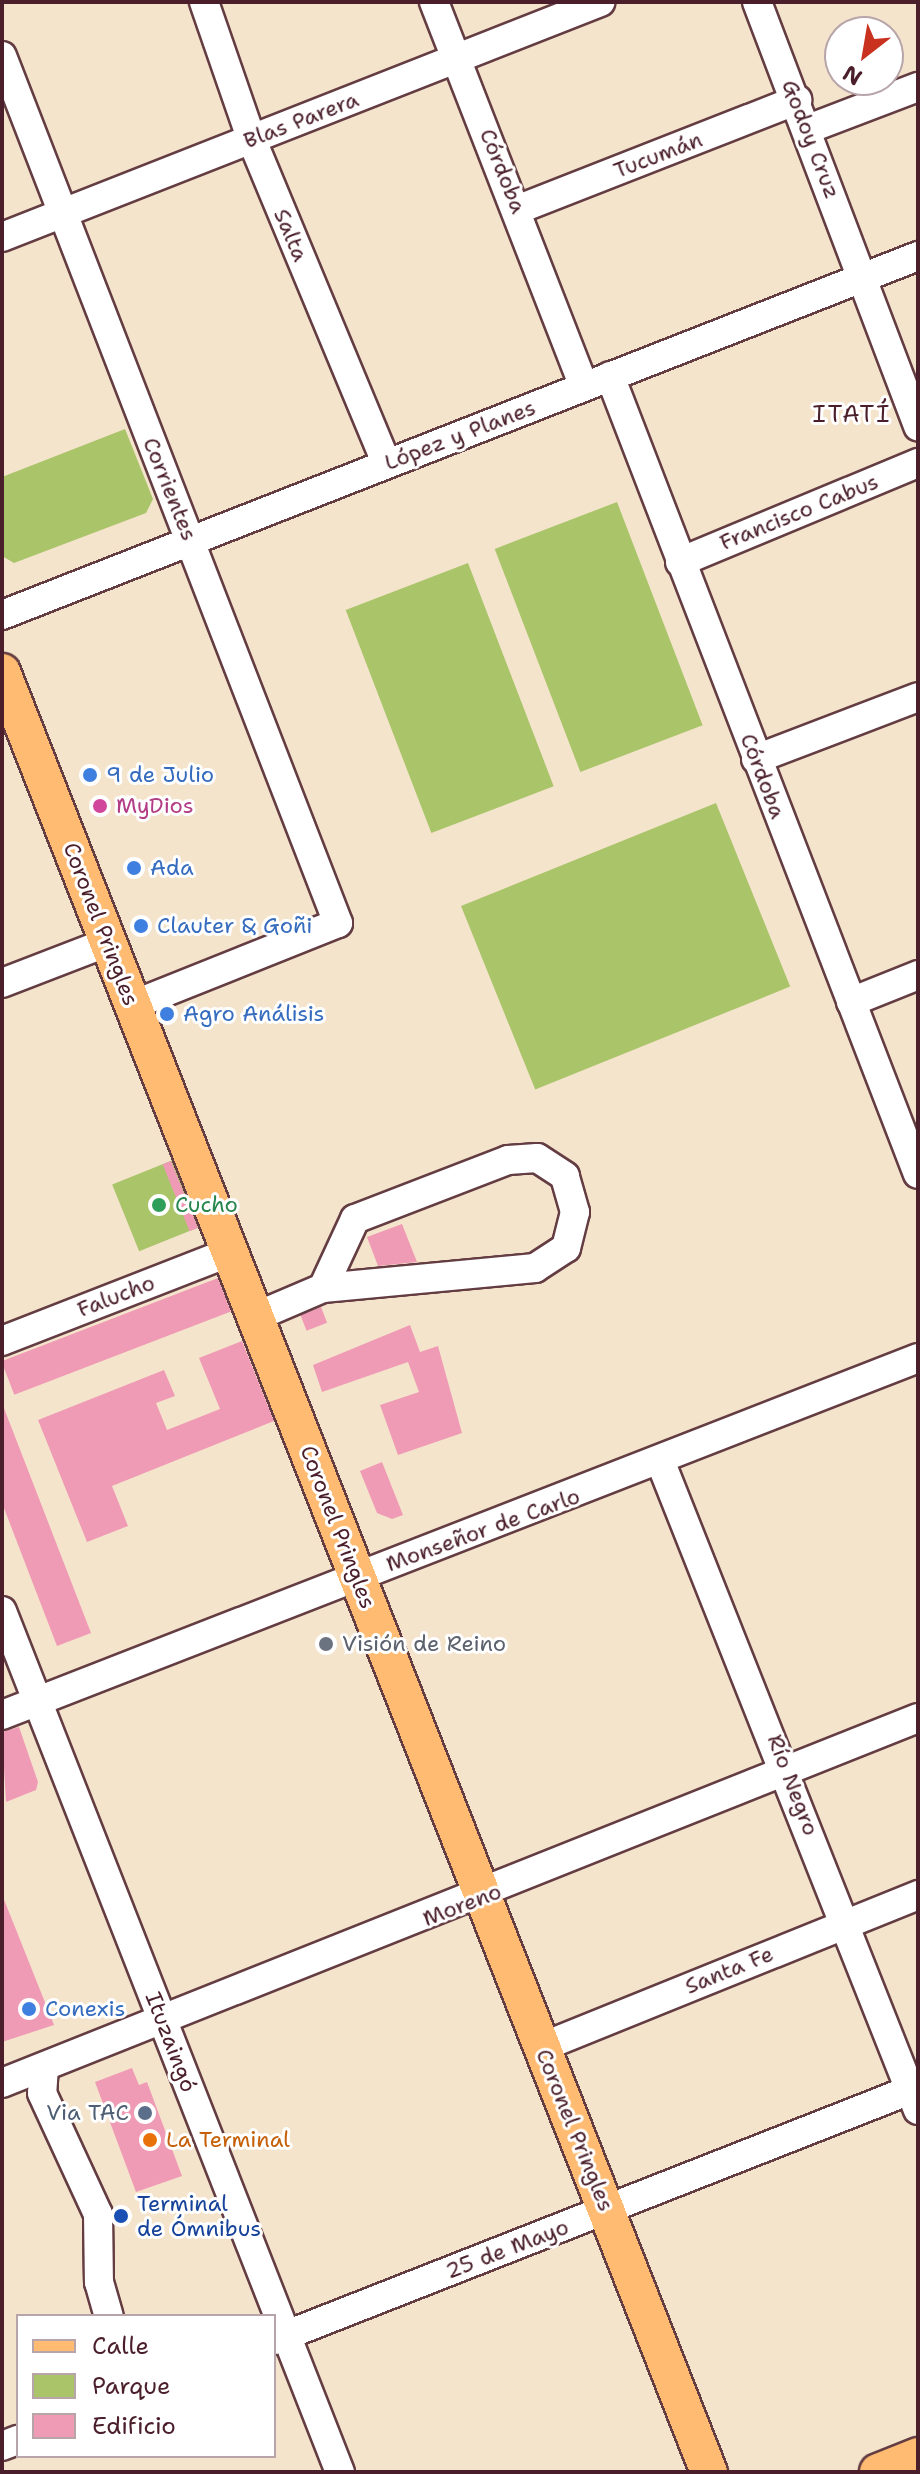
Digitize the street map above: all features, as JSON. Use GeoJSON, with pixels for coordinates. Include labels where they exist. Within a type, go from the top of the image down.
{"type":"FeatureCollection","features":[{"type":"Feature","properties":{"kind":"main road","name":"Coronel Pringles"},"geometry":{"type":"LineString","coordinates":[[2,672],[709,2472]]}},
{"type":"Feature","properties":{"kind":"main road"},"geometry":{"type":"LineString","coordinates":[[878,2472],[918,2456]]}},
{"type":"Feature","properties":{"kind":"street","name":"Salta"},"geometry":{"type":"LineString","coordinates":[[204,2],[251,138],[387,464]]}},
{"type":"Feature","properties":{"kind":"street","name":"Córdoba"},"geometry":{"type":"LineString","coordinates":[[434,2],[519,209],[680,562],[915,1158]]}},
{"type":"Feature","properties":{"kind":"street","name":"Blas Parera"},"geometry":{"type":"LineString","coordinates":[[2,237],[251,138],[458,61],[600,2]]}},
{"type":"Feature","properties":{"kind":"street","name":"Godoy Cruz"},"geometry":{"type":"LineString","coordinates":[[757,2],[797,100],[918,426]]}},
{"type":"Feature","properties":{"kind":"street","name":"Corrientes"},"geometry":{"type":"LineString","coordinates":[[2,56],[338,923],[133,1005]]}},
{"type":"Feature","properties":{"kind":"street"},"geometry":{"type":"LineString","coordinates":[[808,129],[918,87]]}},
{"type":"Feature","properties":{"kind":"street","name":"Tucumán"},"geometry":{"type":"LineString","coordinates":[[519,209],[797,100]]}},
{"type":"Feature","properties":{"kind":"street","name":"López y Planes"},"geometry":{"type":"LineString","coordinates":[[2,615],[918,256]]}},
{"type":"Feature","properties":{"kind":"street","name":"Francisco Cabus"},"geometry":{"type":"LineString","coordinates":[[680,562],[918,463]]}},
{"type":"Feature","properties":{"kind":"street"},"geometry":{"type":"LineString","coordinates":[[756,759],[918,697]]}},
{"type":"Feature","properties":{"kind":"street"},"geometry":{"type":"LineString","coordinates":[[2,983],[108,942]]}},
{"type":"Feature","properties":{"kind":"street"},"geometry":{"type":"LineString","coordinates":[[851,1002],[918,975]]}},
{"type":"Feature","properties":{"kind":"street"},"geometry":{"type":"LineString","coordinates":[[255,1317],[323,1288],[535,1268],[566,1248],[575,1212],[565,1176],[537,1158],[508,1160],[355,1219],[323,1288]]}},
{"type":"Feature","properties":{"kind":"street","name":"Falucho"},"geometry":{"type":"LineString","coordinates":[[2,1341],[230,1252]]}},
{"type":"Feature","properties":{"kind":"street","name":"Monseñor de Carlo"},"geometry":{"type":"LineString","coordinates":[[2,1715],[661,1463],[918,1358]]}},
{"type":"Feature","properties":{"kind":"street","name":"Río Negro"},"geometry":{"type":"LineString","coordinates":[[661,1463],[789,1772],[915,2096]]}},
{"type":"Feature","properties":{"kind":"street","name":"Ituzaingó"},"geometry":{"type":"LineString","coordinates":[[2,1611],[163,2021],[271,2314]]}},
{"type":"Feature","properties":{"kind":"street","name":"Moreno"},"geometry":{"type":"LineString","coordinates":[[2,2083],[483,1897],[918,1718]]}},
{"type":"Feature","properties":{"kind":"street","name":"Santa Fe"},"geometry":{"type":"LineString","coordinates":[[542,2047],[918,1895]]}},
{"type":"Feature","properties":{"kind":"street"},"geometry":{"type":"LineString","coordinates":[[44,2067],[42,2093],[98,2214],[99,2282],[108,2314]]}},
{"type":"Feature","properties":{"kind":"street","name":"25 de Mayo"},"geometry":{"type":"LineString","coordinates":[[280,2338],[606,2210],[915,2096]]}},
{"type":"Feature","properties":{"kind":"street","name":"Ituzaingó"},"geometry":{"type":"LineString","coordinates":[[280,2338],[340,2472]]}},
{"type":"Feature","properties":{"kind":"green space"},"geometry":{"type":"Polygon","coordinates":[[[125,429],[153,499],[146,513],[14,563],[2,556],[2,477],[125,429]]]}},
{"type":"Feature","properties":{"kind":"green space"},"geometry":{"type":"Polygon","coordinates":[[[617,502],[703,725],[580,772],[495,549],[617,502]]]}},
{"type":"Feature","properties":{"kind":"green space"},"geometry":{"type":"Polygon","coordinates":[[[468,563],[554,786],[431,833],[346,610],[468,563]]]}},
{"type":"Feature","properties":{"kind":"green space"},"geometry":{"type":"Polygon","coordinates":[[[716,803],[790,987],[535,1090],[461,906],[716,803]]]}},
{"type":"Feature","properties":{"kind":"green space","name":"Cucho"},"geometry":{"type":"Polygon","coordinates":[[[178,1158],[205,1225],[139,1251],[112,1185],[178,1158]]]}},
{"type":"Feature","properties":{"kind":"building"},"geometry":{"type":"Polygon","coordinates":[[[171,1161],[198,1228],[190,1231],[163,1164],[171,1161]]]}},
{"type":"Feature","properties":{"kind":"building"},"geometry":{"type":"Polygon","coordinates":[[[402,1224],[417,1262],[378,1266],[367,1237],[402,1224]]]}},
{"type":"Feature","properties":{"kind":"building"},"geometry":{"type":"Polygon","coordinates":[[[218,1278],[231,1312],[14,1395],[2,1361],[218,1278]]]}},
{"type":"Feature","properties":{"kind":"building"},"geometry":{"type":"Polygon","coordinates":[[[321,1307],[327,1323],[307,1331],[300,1315],[321,1307]]]}},
{"type":"Feature","properties":{"kind":"building"},"geometry":{"type":"Polygon","coordinates":[[[410,1325],[420,1352],[438,1346],[462,1433],[398,1455],[380,1405],[419,1392],[408,1362],[322,1392],[313,1365],[410,1325]]]}},
{"type":"Feature","properties":{"kind":"building"},"geometry":{"type":"Polygon","coordinates":[[[242,1341],[274,1421],[112,1486],[128,1526],[87,1542],[38,1420],[164,1370],[175,1396],[156,1403],[167,1430],[220,1409],[199,1358],[242,1341]]]}},
{"type":"Feature","properties":{"kind":"building"},"geometry":{"type":"Polygon","coordinates":[[[2,1403],[91,1633],[57,1646],[2,1503],[2,1403]]]}},
{"type":"Feature","properties":{"kind":"building"},"geometry":{"type":"Polygon","coordinates":[[[382,1462],[403,1515],[392,1519],[377,1513],[360,1471],[382,1462]]]}},
{"type":"Feature","properties":{"kind":"building"},"geometry":{"type":"Polygon","coordinates":[[[19,1727],[38,1782],[36,1790],[6,1802],[2,1732],[19,1727]]]}},
{"type":"Feature","properties":{"kind":"building"},"geometry":{"type":"Polygon","coordinates":[[[2,1897],[54,2025],[2,2042],[2,1897]]]}},
{"type":"Feature","properties":{"kind":"building"},"geometry":{"type":"Polygon","coordinates":[[[132,2068],[139,2085],[147,2082],[182,2176],[136,2192],[95,2082],[132,2068]]]}},
{"type":"Feature","properties":{"kind":"place","name":"9 de Julio"},"geometry":{"type":"Point","coordinates":[90,775]}},
{"type":"Feature","properties":{"kind":"place","name":"MyDios"},"geometry":{"type":"Point","coordinates":[100,806]}},
{"type":"Feature","properties":{"kind":"place","name":"Ada"},"geometry":{"type":"Point","coordinates":[134,868]}},
{"type":"Feature","properties":{"kind":"place","name":"Clauter & Goñi"},"geometry":{"type":"Point","coordinates":[141,926]}},
{"type":"Feature","properties":{"kind":"place","name":"Agro Análisis"},"geometry":{"type":"Point","coordinates":[167,1014]}},
{"type":"Feature","properties":{"kind":"place","name":"Cucho"},"geometry":{"type":"Point","coordinates":[159,1205]}},
{"type":"Feature","properties":{"kind":"place","name":"Visión de Reino"},"geometry":{"type":"Point","coordinates":[326,1644]}},
{"type":"Feature","properties":{"kind":"place","name":"Conexis"},"geometry":{"type":"Point","coordinates":[29,2009]}},
{"type":"Feature","properties":{"kind":"place","name":"Via TAC"},"geometry":{"type":"Point","coordinates":[145,2113]}},
{"type":"Feature","properties":{"kind":"place","name":"La Terminal"},"geometry":{"type":"Point","coordinates":[150,2140]}},
{"type":"Feature","properties":{"kind":"place","name":"Terminal de Ómnibus"},"geometry":{"type":"Point","coordinates":[121,2216]}},
{"type":"Feature","properties":{"kind":"district","name":"ITATÍ"},"geometry":{"type":"Point","coordinates":[852,415]}}]}
